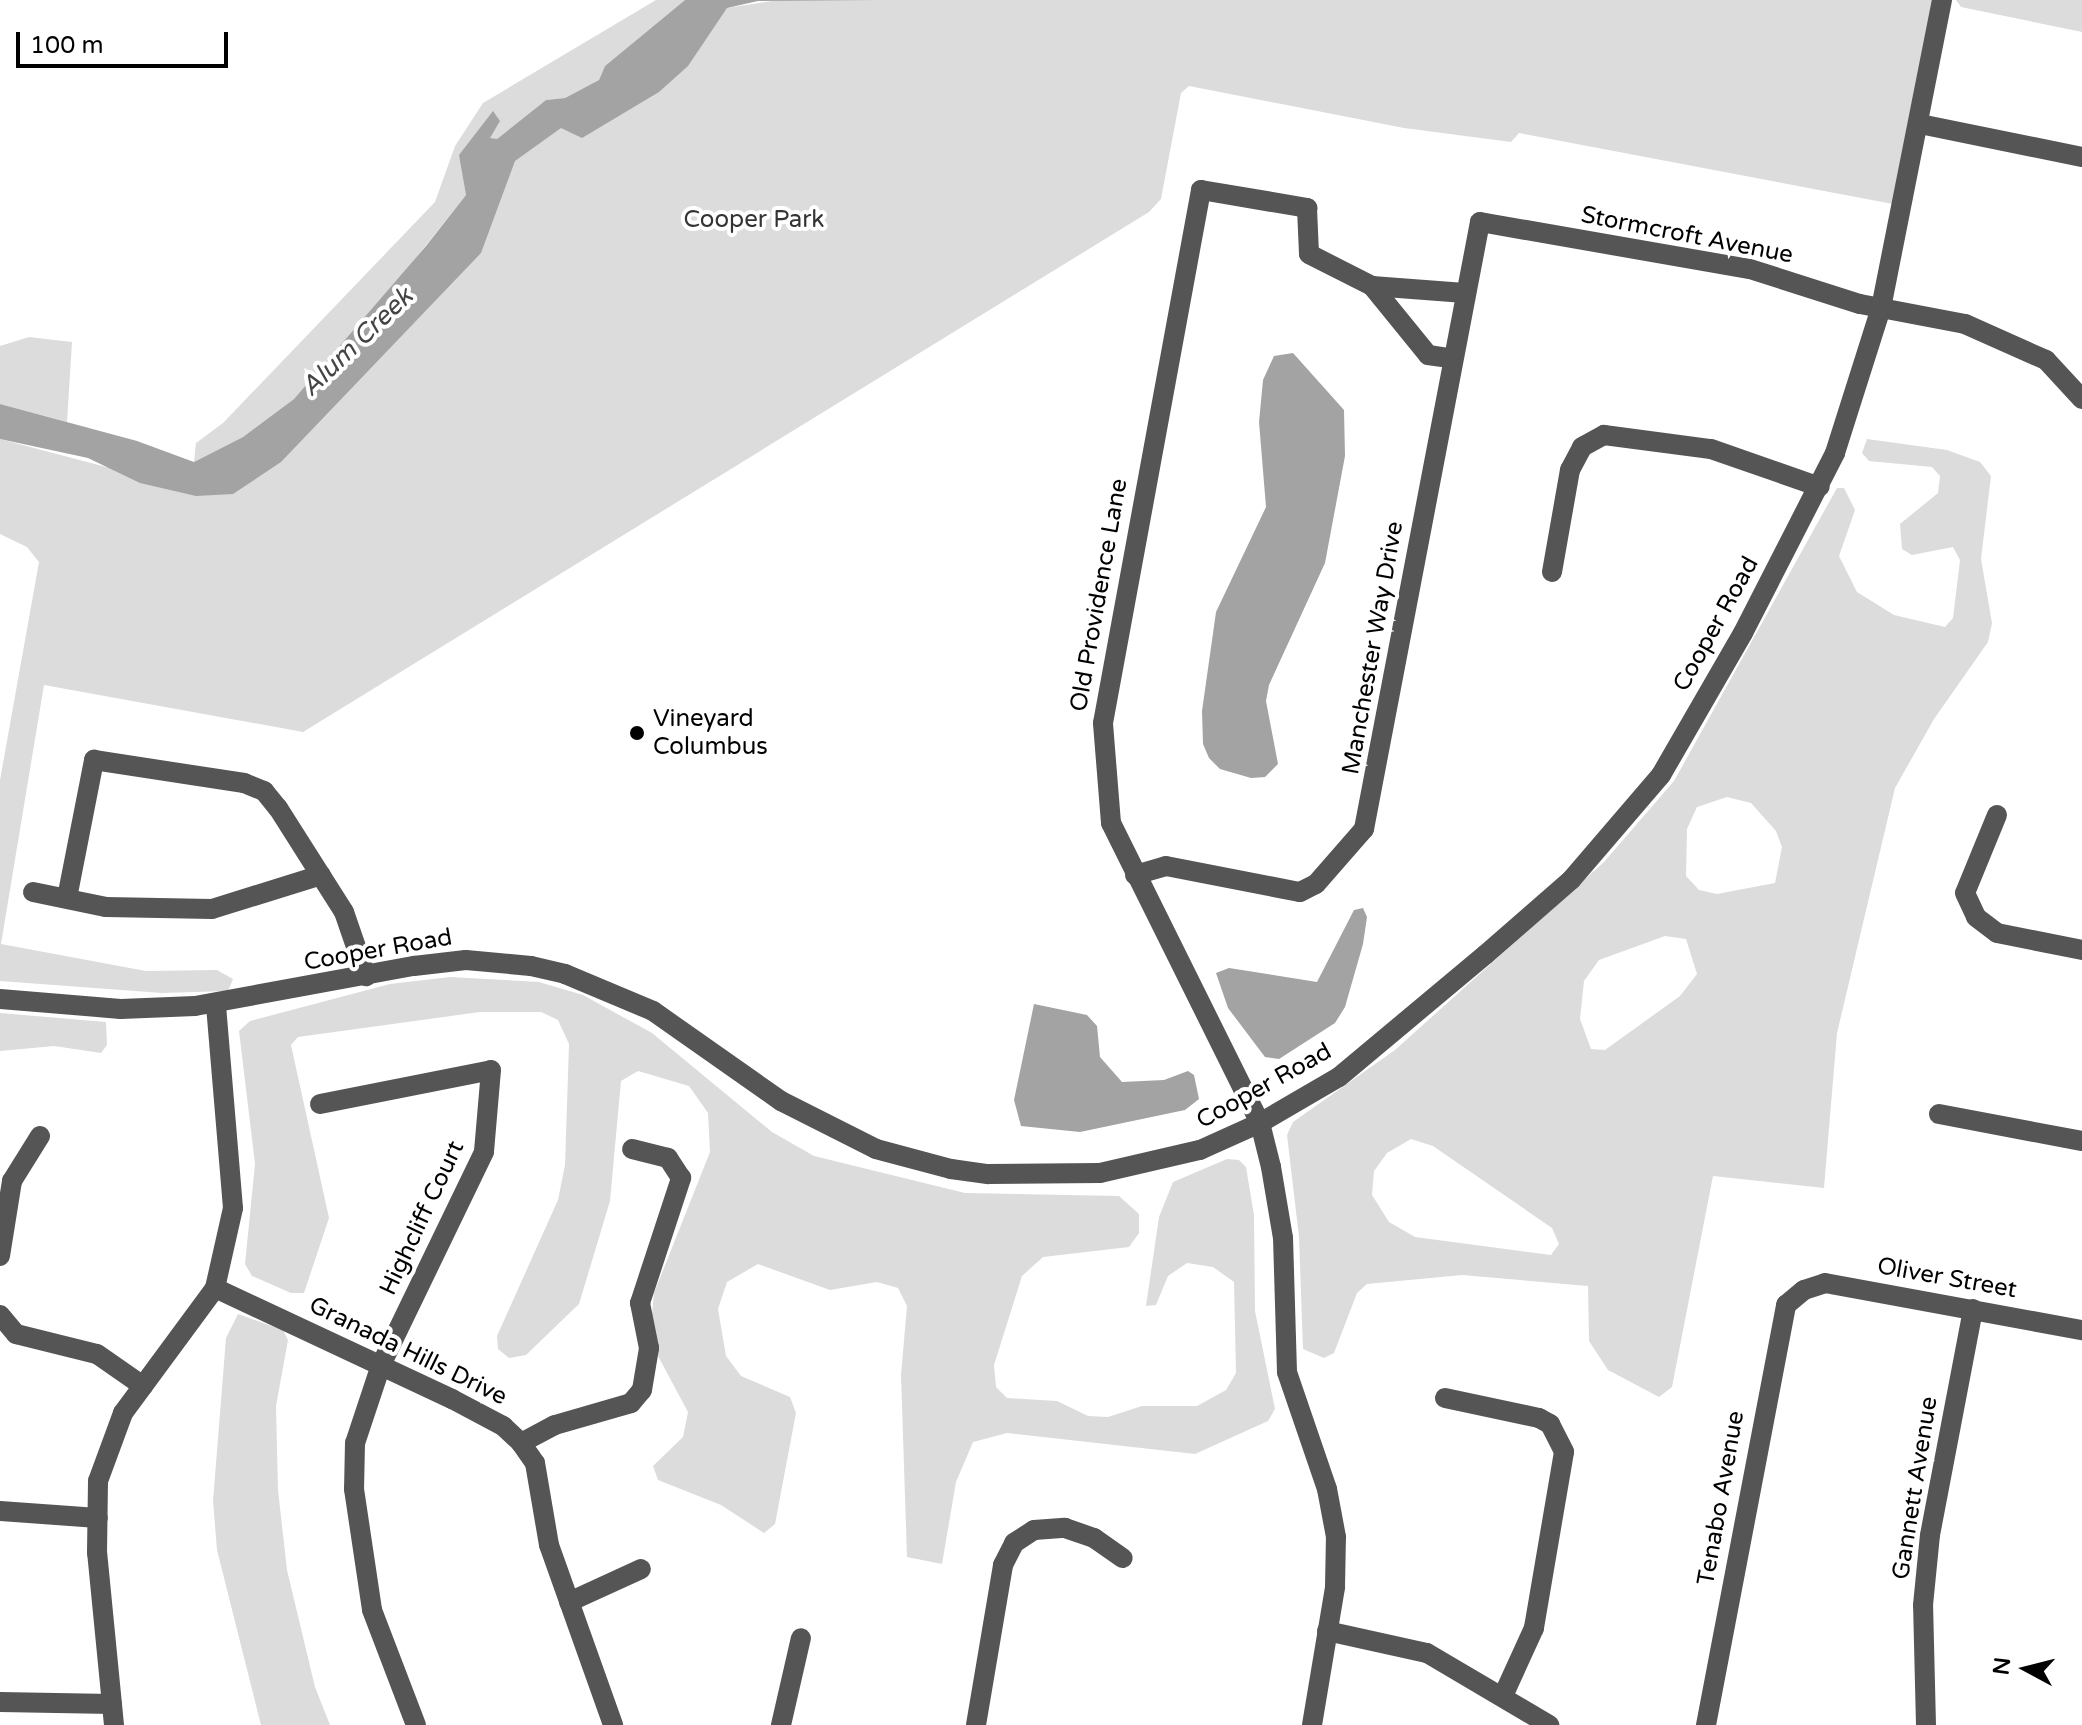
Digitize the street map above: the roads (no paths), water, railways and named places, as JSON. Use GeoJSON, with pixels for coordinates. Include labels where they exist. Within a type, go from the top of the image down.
{"type":"FeatureCollection","features":[{"type":"Feature","properties":{"kind":"street","name":"Cooper Road"},"geometry":{"type":"LineString","coordinates":[[0,999],[121,1009],[216,1004],[466,960],[565,974],[653,1011],[795,1109],[876,1149],[951,1169],[988,1174],[1100,1173],[1200,1150],[1260,1123],[1339,1077],[1408,1021],[1571,880],[1635,811],[1743,633],[1820,487],[1881,308],[1920,124],[1942,0]]}},
{"type":"Feature","properties":{"kind":"street"},"geometry":{"type":"LineString","coordinates":[[1920,124],[2082,157]]}},
{"type":"Feature","properties":{"kind":"street","name":"Old Providence Lane"},"geometry":{"type":"LineString","coordinates":[[1312,1725],[1335,1587],[1336,1537],[1327,1489],[1287,1372],[1281,1315],[1283,1238],[1260,1123],[1111,823],[1103,723],[1201,190],[1307,208],[1309,254],[1372,286]]}},
{"type":"Feature","properties":{"kind":"street","name":"Stormcroft Avenue"},"geometry":{"type":"LineString","coordinates":[[1480,222],[1750,269],[1881,308],[1965,324],[2025,347],[2056,368],[2082,399]]}},
{"type":"Feature","properties":{"kind":"street","name":"Manchester Way Drive"},"geometry":{"type":"LineString","coordinates":[[1135,875],[1166,866],[1300,892],[1316,884],[1364,829],[1450,358],[1480,222]]}},
{"type":"Feature","properties":{"kind":"street"},"geometry":{"type":"LineString","coordinates":[[1372,286],[1465,293]]}},
{"type":"Feature","properties":{"kind":"street"},"geometry":{"type":"LineString","coordinates":[[1372,286],[1428,355],[1450,358]]}},
{"type":"Feature","properties":{"kind":"street"},"geometry":{"type":"LineString","coordinates":[[1552,572],[1570,470],[1582,447],[1604,435],[1711,449],[1820,487]]}},
{"type":"Feature","properties":{"kind":"street"},"geometry":{"type":"LineString","coordinates":[[67,898],[90,765],[99,758],[264,791],[344,912],[366,976]]}},
{"type":"Feature","properties":{"kind":"street"},"geometry":{"type":"LineString","coordinates":[[1997,815],[1965,893],[1976,917],[1997,933],[2082,950]]}},
{"type":"Feature","properties":{"kind":"street"},"geometry":{"type":"LineString","coordinates":[[33,892],[120,908],[212,909],[321,875]]}},
{"type":"Feature","properties":{"kind":"street"},"geometry":{"type":"LineString","coordinates":[[0,1702],[113,1715],[98,1518],[103,1459],[123,1413],[215,1288],[233,1208],[216,1004]]}},
{"type":"Feature","properties":{"kind":"street","name":"Highcliff Court"},"geometry":{"type":"LineString","coordinates":[[320,1104],[491,1070],[484,1152],[381,1365]]}},
{"type":"Feature","properties":{"kind":"street"},"geometry":{"type":"LineString","coordinates":[[1939,1114],[2082,1141]]}},
{"type":"Feature","properties":{"kind":"street"},"geometry":{"type":"LineString","coordinates":[[0,1256],[12,1181],[40,1136]]}},
{"type":"Feature","properties":{"kind":"street"},"geometry":{"type":"LineString","coordinates":[[521,1443],[555,1425],[631,1403],[642,1390],[649,1348],[640,1303],[681,1178],[668,1158],[632,1149]]}},
{"type":"Feature","properties":{"kind":"street","name":"Oliver Street"},"geometry":{"type":"LineString","coordinates":[[1804,1290],[1825,1283],[2082,1330]]}},
{"type":"Feature","properties":{"kind":"street","name":"Granada Hills Drive"},"geometry":{"type":"LineString","coordinates":[[215,1288],[503,1426],[521,1443],[535,1463],[549,1545],[613,1725]]}},
{"type":"Feature","properties":{"kind":"street","name":"Tenabo Avenue"},"geometry":{"type":"LineString","coordinates":[[1706,1725],[1778,1327],[1786,1305],[1804,1290]]}},
{"type":"Feature","properties":{"kind":"street","name":"Gannett Avenue"},"geometry":{"type":"LineString","coordinates":[[1926,1725],[1923,1605],[1930,1535],[1973,1309]]}},
{"type":"Feature","properties":{"kind":"street"},"geometry":{"type":"LineString","coordinates":[[0,1315],[16,1334],[97,1354],[143,1386]]}},
{"type":"Feature","properties":{"kind":"street"},"geometry":{"type":"LineString","coordinates":[[381,1365],[355,1443],[354,1489],[372,1610],[416,1725]]}},
{"type":"Feature","properties":{"kind":"street"},"geometry":{"type":"LineString","coordinates":[[1445,1398],[1539,1418],[1550,1424],[1564,1452],[1534,1628],[1503,1696]]}},
{"type":"Feature","properties":{"kind":"street"},"geometry":{"type":"LineString","coordinates":[[0,1511],[98,1518]]}},
{"type":"Feature","properties":{"kind":"street"},"geometry":{"type":"LineString","coordinates":[[982,1724],[1003,1565],[1014,1543],[1034,1530],[1065,1528],[1094,1538],[1123,1558]]}},
{"type":"Feature","properties":{"kind":"street"},"geometry":{"type":"LineString","coordinates":[[569,1602],[641,1569]]}},
{"type":"Feature","properties":{"kind":"street"},"geometry":{"type":"LineString","coordinates":[[1327,1631],[1427,1653],[1549,1725]]}},
{"type":"Feature","properties":{"kind":"street"},"geometry":{"type":"LineString","coordinates":[[781,1725],[801,1638]]}},
{"type":"Feature","properties":{"kind":"water","name":"Alum Creek"},"geometry":{"type":"Polygon","coordinates":[[[685,0],[877,0],[758,1],[727,8],[688,66],[659,92],[582,138],[561,128],[515,161],[481,253],[281,462],[233,494],[196,496],[140,483],[88,458],[0,439],[0,404],[137,441],[194,462],[243,437],[294,399],[466,195],[459,155],[493,111],[500,121],[490,138],[497,139],[546,100],[565,98],[599,80],[605,66],[685,0]]]}},
{"type":"Feature","properties":{"kind":"water"},"geometry":{"type":"Polygon","coordinates":[[[1293,353],[1344,410],[1345,456],[1325,563],[1269,685],[1266,701],[1278,764],[1265,777],[1251,778],[1220,769],[1209,758],[1203,744],[1202,711],[1216,612],[1266,507],[1259,422],[1263,380],[1274,356],[1293,353]]]}},
{"type":"Feature","properties":{"kind":"water"},"geometry":{"type":"Polygon","coordinates":[[[1363,908],[1367,917],[1363,944],[1345,1007],[1335,1023],[1279,1059],[1265,1057],[1228,1008],[1216,973],[1229,968],[1317,982],[1354,910],[1363,908]]]}},
{"type":"Feature","properties":{"kind":"water"},"geometry":{"type":"Polygon","coordinates":[[[1034,1004],[1087,1015],[1097,1026],[1100,1057],[1122,1082],[1164,1080],[1188,1071],[1194,1075],[1199,1099],[1185,1110],[1080,1132],[1021,1126],[1014,1100],[1034,1004]]]}},
{"type":"Feature","properties":{"kind":"place","name":"Vineyard Columbus"},"geometry":{"type":"Point","coordinates":[637,733]}},
{"type":"Feature","properties":{"kind":"park label","name":"Cooper Park"},"geometry":{"type":"Point","coordinates":[754,220]}}]}
